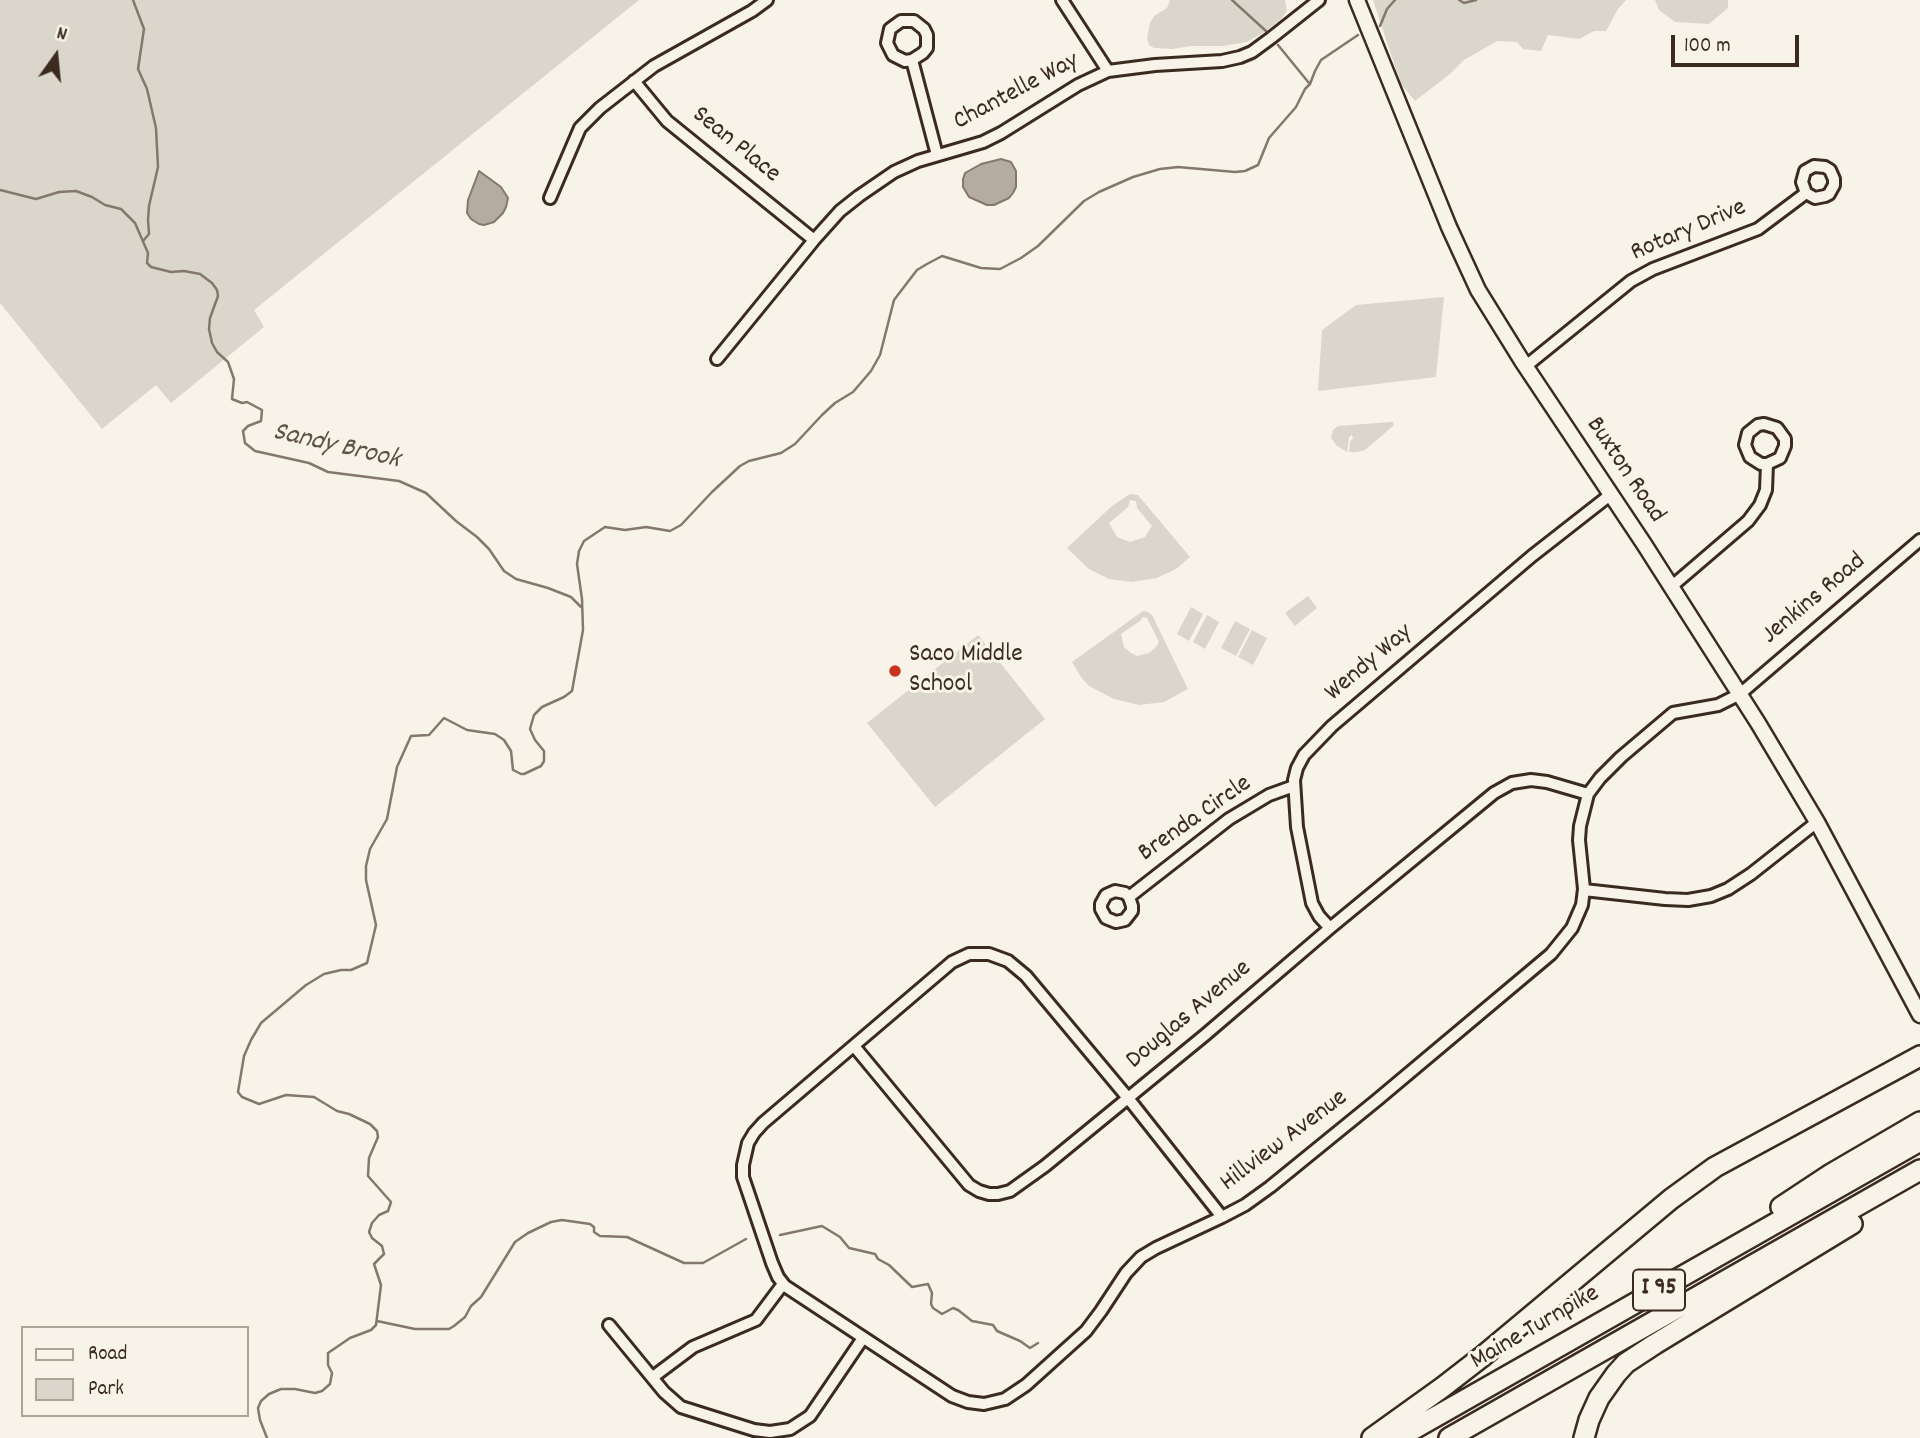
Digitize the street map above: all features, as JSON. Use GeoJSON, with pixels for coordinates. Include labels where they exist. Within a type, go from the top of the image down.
{"type":"FeatureCollection","features":[{"type":"Feature","properties":{"kind":"highway"},"geometry":{"type":"LineString","coordinates":[[1372,1438],[1483,1356],[1671,1199],[1715,1167],[1920,1056]]}},
{"type":"Feature","properties":{"kind":"highway"},"geometry":{"type":"LineString","coordinates":[[1668,1284],[1805,1191],[1920,1122]]}},
{"type":"Feature","properties":{"kind":"highway","name":"Maine Turnpike"},"geometry":{"type":"LineString","coordinates":[[1398,1438],[1920,1141]]}},
{"type":"Feature","properties":{"kind":"highway","name":"Maine Turnpike"},"geometry":{"type":"LineString","coordinates":[[1449,1438],[1920,1170]]}},
{"type":"Feature","properties":{"kind":"highway"},"geometry":{"type":"LineString","coordinates":[[1584,1438],[1599,1398],[1626,1363],[1920,1182]]}},
{"type":"Feature","properties":{"kind":"main road","name":"Buxton Road"},"geometry":{"type":"LineString","coordinates":[[1357,0],[1478,290],[1740,694],[1817,822],[1920,1015]]}},
{"type":"Feature","properties":{"kind":"street"},"geometry":{"type":"LineString","coordinates":[[550,198],[580,128],[613,96],[654,66],[768,0]]}},
{"type":"Feature","properties":{"kind":"street"},"geometry":{"type":"LineString","coordinates":[[1062,0],[1108,71]]}},
{"type":"Feature","properties":{"kind":"street","name":"Chantelle Way"},"geometry":{"type":"LineString","coordinates":[[717,359],[814,240],[840,211],[869,188],[906,166],[983,142],[1078,85],[1108,71],[1222,61],[1252,52],[1319,0]]}},
{"type":"Feature","properties":{"kind":"street"},"geometry":{"type":"LineString","coordinates":[[912,60],[937,155]]}},
{"type":"Feature","properties":{"kind":"street","name":"Sean Place"},"geometry":{"type":"LineString","coordinates":[[634,81],[667,121],[814,240]]}},
{"type":"Feature","properties":{"kind":"street","name":"Rotary Drive"},"geometry":{"type":"LineString","coordinates":[[1525,366],[1631,281],[1653,269],[1758,229],[1806,192]]}},
{"type":"Feature","properties":{"kind":"street"},"geometry":{"type":"LineString","coordinates":[[1671,587],[1753,515],[1766,490],[1768,464]]}},
{"type":"Feature","properties":{"kind":"street","name":"Wendy Way"},"geometry":{"type":"LineString","coordinates":[[1330,929],[1316,911],[1310,895],[1297,827],[1294,786],[1297,768],[1304,755],[1332,726],[1532,556],[1611,495]]}},
{"type":"Feature","properties":{"kind":"street","name":"Jenkins Road"},"geometry":{"type":"LineString","coordinates":[[1740,694],[1920,540]]}},
{"type":"Feature","properties":{"kind":"street","name":"Hillview Avenue"},"geometry":{"type":"LineString","coordinates":[[783,1284],[961,1400],[984,1404],[998,1402],[1012,1395],[1086,1331],[1126,1273],[1142,1257],[1245,1205],[1270,1187],[1558,947],[1572,928],[1582,905],[1584,890],[1579,832],[1588,794],[1610,768],[1673,713],[1718,705],[1740,694]]}},
{"type":"Feature","properties":{"kind":"street","name":"Douglas Avenue"},"geometry":{"type":"LineString","coordinates":[[854,1046],[965,1181],[975,1189],[989,1194],[1004,1193],[1021,1184],[1128,1098],[1467,814],[1507,785],[1524,780],[1539,781],[1588,794]]}},
{"type":"Feature","properties":{"kind":"street","name":"Brenda Circle"},"geometry":{"type":"LineString","coordinates":[[1129,897],[1229,819],[1269,795],[1294,786]]}},
{"type":"Feature","properties":{"kind":"street"},"geometry":{"type":"LineString","coordinates":[[1584,890],[1665,899],[1711,897],[1751,874],[1817,822]]}},
{"type":"Feature","properties":{"kind":"street"},"geometry":{"type":"LineString","coordinates":[[653,1377],[693,1347],[756,1320],[783,1284],[775,1271],[743,1177],[746,1149],[754,1133],[952,962],[969,954],[989,954],[1008,961],[1026,976],[1128,1098],[1222,1217]]}},
{"type":"Feature","properties":{"kind":"street"},"geometry":{"type":"LineString","coordinates":[[609,1325],[669,1398],[681,1407],[754,1430],[778,1432],[798,1425],[810,1416],[863,1338]]}},
{"type":"Feature","properties":{"kind":"green space"},"geometry":{"type":"Polygon","coordinates":[[[0,0],[639,0],[254,310],[264,327],[171,403],[156,385],[102,429],[0,303],[0,0]]]}},
{"type":"Feature","properties":{"kind":"green space"},"geometry":{"type":"Polygon","coordinates":[[[1170,0],[1285,0],[1287,11],[1266,31],[1247,42],[1223,46],[1154,48],[1149,45],[1147,38],[1150,23],[1154,16],[1167,8],[1170,0]]]}},
{"type":"Feature","properties":{"kind":"green space"},"geometry":{"type":"Polygon","coordinates":[[[1373,0],[1626,0],[1606,31],[1594,31],[1579,39],[1548,35],[1541,51],[1523,49],[1517,42],[1497,41],[1464,60],[1415,101],[1401,84],[1373,0]]]}},
{"type":"Feature","properties":{"kind":"green space"},"geometry":{"type":"Polygon","coordinates":[[[1655,0],[1728,0],[1728,8],[1709,24],[1675,22],[1659,10],[1655,0]]]}},
{"type":"Feature","properties":{"kind":"green space"},"geometry":{"type":"Polygon","coordinates":[[[1444,297],[1436,377],[1318,391],[1322,330],[1356,305],[1444,297]]]}},
{"type":"Feature","properties":{"kind":"green space"},"geometry":{"type":"Polygon","coordinates":[[[1393,422],[1394,425],[1365,450],[1349,452],[1352,435],[1349,437],[1347,452],[1331,438],[1333,430],[1338,426],[1393,422]]]}},
{"type":"Feature","properties":{"kind":"green space"},"geometry":{"type":"Polygon","coordinates":[[[1130,494],[1138,495],[1190,557],[1176,569],[1157,578],[1131,582],[1109,579],[1089,569],[1067,548],[1112,506],[1130,494]],[[1130,500],[1128,507],[1109,523],[1117,537],[1130,542],[1145,537],[1152,526],[1137,508],[1136,501],[1130,500]]]}},
{"type":"Feature","properties":{"kind":"green space"},"geometry":{"type":"Polygon","coordinates":[[[1308,596],[1317,608],[1295,626],[1285,613],[1308,596]]]}},
{"type":"Feature","properties":{"kind":"green space"},"geometry":{"type":"Polygon","coordinates":[[[1191,607],[1203,614],[1189,641],[1177,634],[1191,607]]]}},
{"type":"Feature","properties":{"kind":"green space"},"geometry":{"type":"Polygon","coordinates":[[[1143,611],[1148,612],[1152,615],[1188,689],[1164,702],[1139,705],[1114,699],[1089,686],[1072,662],[1143,611]],[[1143,617],[1121,634],[1124,647],[1137,656],[1149,653],[1159,642],[1147,618],[1143,617]]]}},
{"type":"Feature","properties":{"kind":"green space"},"geometry":{"type":"Polygon","coordinates":[[[1207,615],[1219,622],[1205,649],[1193,642],[1207,615]]]}},
{"type":"Feature","properties":{"kind":"green space"},"geometry":{"type":"Polygon","coordinates":[[[1235,621],[1250,629],[1236,656],[1221,648],[1235,621]]]}},
{"type":"Feature","properties":{"kind":"green space"},"geometry":{"type":"Polygon","coordinates":[[[1252,630],[1267,638],[1253,665],[1238,657],[1252,630]]]}},
{"type":"Feature","properties":{"kind":"green space"},"geometry":{"type":"Polygon","coordinates":[[[978,635],[1045,719],[935,807],[867,723],[978,635]]]}},
{"type":"Feature","properties":{"kind":"shaded area"},"geometry":{"type":"Polygon","coordinates":[[[1001,159],[1011,162],[1016,171],[1016,187],[1009,198],[994,205],[987,205],[969,197],[963,187],[965,173],[981,164],[1001,159]]]}},
{"type":"Feature","properties":{"kind":"shaded area"},"geometry":{"type":"Polygon","coordinates":[[[479,171],[501,187],[508,198],[503,213],[494,222],[484,225],[471,219],[467,213],[468,200],[479,171]]]}},
{"type":"Feature","properties":{"kind":"waterway","name":"Sandy Brook"},"geometry":{"type":"LineString","coordinates":[[133,0],[144,29],[138,69],[147,89],[156,128],[158,167],[149,206],[149,234],[143,241]]}},
{"type":"Feature","properties":{"kind":"waterway"},"geometry":{"type":"LineString","coordinates":[[1232,0],[1266,31]]}},
{"type":"Feature","properties":{"kind":"waterway"},"geometry":{"type":"LineString","coordinates":[[1380,26],[1387,9],[1395,0]]}},
{"type":"Feature","properties":{"kind":"waterway"},"geometry":{"type":"LineString","coordinates":[[1459,0],[1464,3],[1476,0]]}},
{"type":"Feature","properties":{"kind":"waterway"},"geometry":{"type":"LineString","coordinates":[[267,1438],[258,1408],[261,1401],[281,1389],[315,1393],[322,1391],[330,1384],[332,1373],[328,1365],[328,1353],[376,1325],[381,1285],[374,1264],[384,1254],[382,1246],[369,1232],[372,1223],[379,1215],[388,1211],[391,1202],[368,1176],[369,1158],[378,1137],[377,1131],[370,1124],[337,1111],[314,1097],[286,1095],[259,1104],[242,1097],[238,1092],[244,1056],[261,1023],[306,985],[324,974],[351,970],[367,963],[376,925],[366,880],[366,866],[370,849],[387,819],[397,767],[411,736],[429,735],[444,718],[467,730],[495,734],[504,740],[511,751],[513,770],[521,774],[541,766],[544,751],[530,729],[534,715],[542,707],[572,691],[583,630],[577,564],[584,541],[605,527],[625,530],[646,527],[670,531],[681,525],[740,466],[781,453],[795,444],[835,403],[853,392],[871,371],[880,355],[894,300],[917,270],[927,264],[942,256],[981,268],[1000,269],[1038,246],[1084,201],[1133,177],[1178,167],[1235,172],[1258,165],[1269,138],[1296,107],[1321,60],[1358,35]]}},
{"type":"Feature","properties":{"kind":"waterway"},"geometry":{"type":"LineString","coordinates":[[1278,45],[1309,83]]}},
{"type":"Feature","properties":{"kind":"waterway","name":"Sandy Brook"},"geometry":{"type":"LineString","coordinates":[[0,190],[36,199],[59,192],[76,191],[105,205],[121,209],[135,223],[148,253],[147,263],[151,267],[171,272],[200,274],[212,283],[218,296],[209,329],[212,343],[228,362],[234,379],[232,399],[247,402],[262,410],[261,421],[243,431],[245,443],[255,451],[309,463],[328,472],[399,481],[426,493],[477,537],[504,571],[516,579],[571,597],[581,607]]}},
{"type":"Feature","properties":{"kind":"waterway"},"geometry":{"type":"LineString","coordinates":[[377,1321],[415,1329],[449,1329],[465,1317],[471,1306],[481,1297],[515,1242],[551,1222],[562,1220],[590,1224],[600,1236],[627,1237],[684,1263],[703,1263],[746,1239]]}},
{"type":"Feature","properties":{"kind":"waterway"},"geometry":{"type":"LineString","coordinates":[[780,1235],[822,1226],[840,1237],[849,1248],[875,1254],[912,1287],[928,1284],[932,1293],[931,1304],[942,1314],[953,1308],[972,1321],[993,1325],[997,1331],[1030,1348],[1038,1343]]}},
{"type":"Feature","properties":{"kind":"place","name":"Saco Middle School"},"geometry":{"type":"Point","coordinates":[895,671]}}]}
